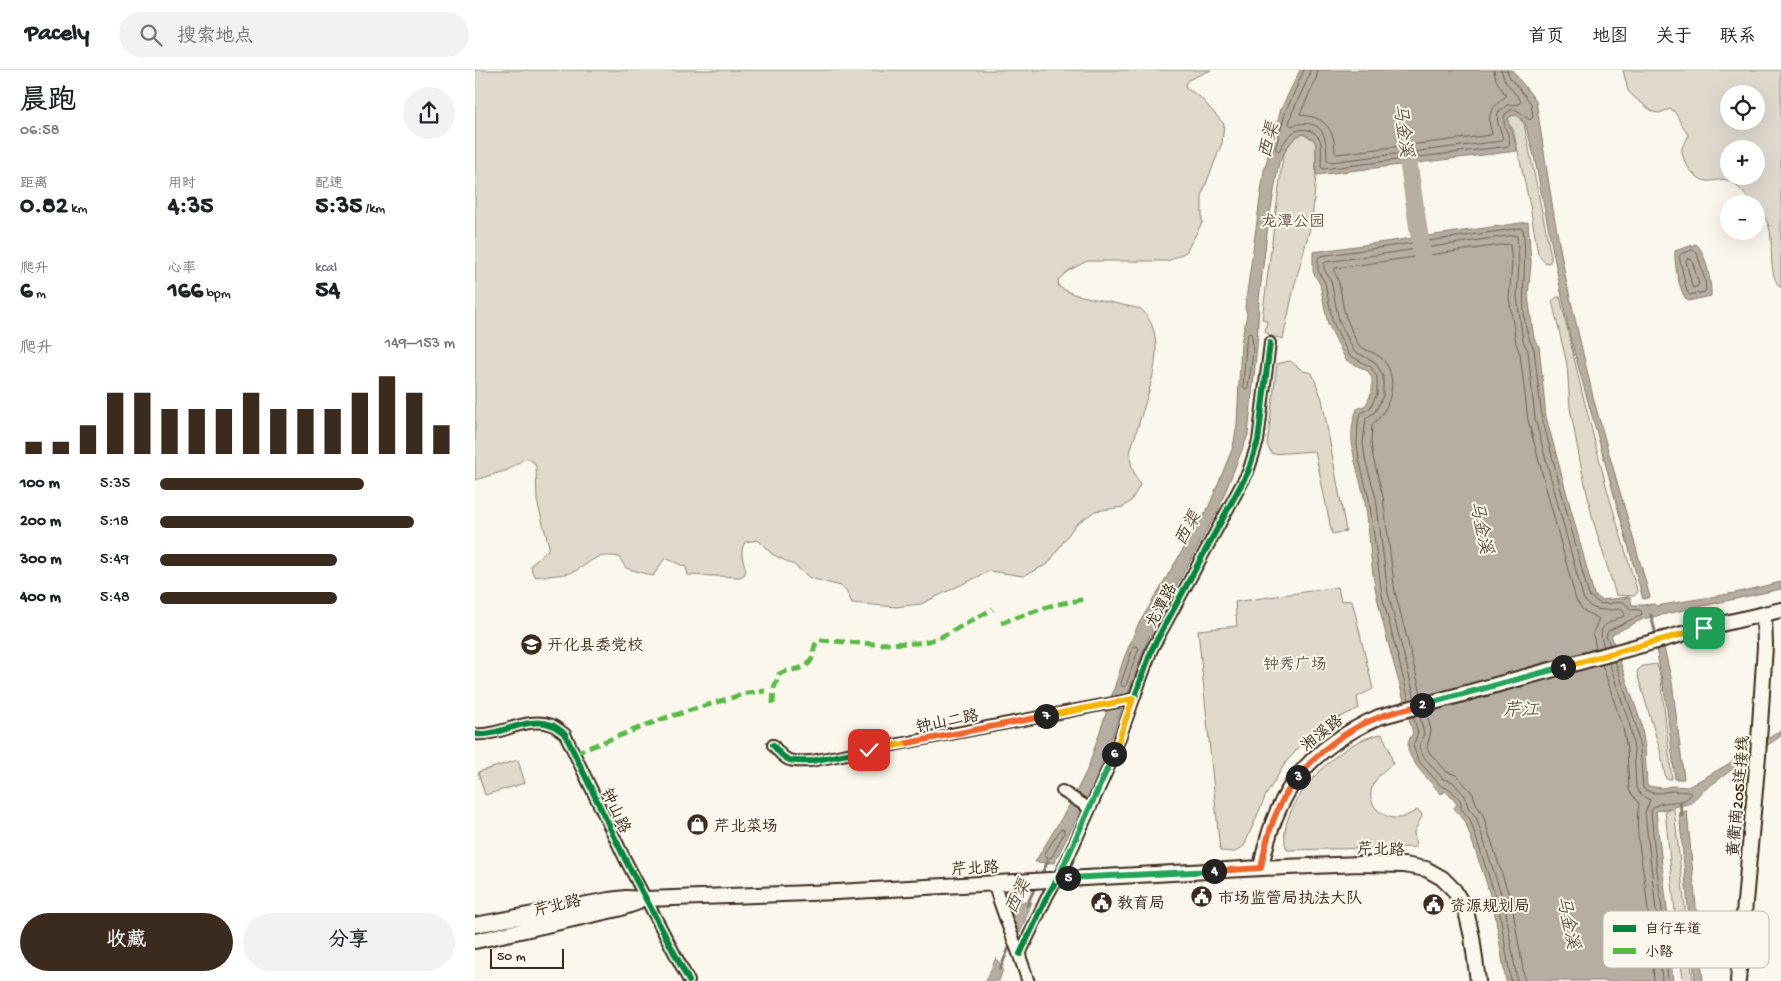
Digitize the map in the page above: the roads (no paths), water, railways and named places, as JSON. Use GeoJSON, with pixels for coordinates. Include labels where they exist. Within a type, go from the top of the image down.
{"type":"FeatureCollection","features":[{"type":"Feature","properties":{"kind":"main road"},"geometry":{"type":"LineString","coordinates":[[1764,614],[1781,610]]}},
{"type":"Feature","properties":{"kind":"main road","name":"湘溪路"},"geometry":{"type":"LineString","coordinates":[[1261,868],[1272,823],[1279,804],[1293,782],[1311,761],[1356,727],[1379,717],[1704,628],[1764,614]]}},
{"type":"Feature","properties":{"kind":"main road","name":"黄衢南205连接线"},"geometry":{"type":"LineString","coordinates":[[1745,911],[1759,756],[1765,646],[1764,614]]}},
{"type":"Feature","properties":{"kind":"main road","name":"芹北路"},"geometry":{"type":"LineString","coordinates":[[476,922],[626,898],[646,900],[1261,868],[1380,864],[1404,865],[1426,869],[1442,878],[1454,890],[1465,911],[1472,937],[1478,981]]}},
{"type":"Feature","properties":{"kind":"main road","name":"芹北路"},"geometry":{"type":"LineString","coordinates":[[475,941],[627,907],[646,900]]}},
{"type":"Feature","properties":{"kind":"main road","name":"黄衢南205连接线"},"geometry":{"type":"LineString","coordinates":[[1739,981],[1740,968]]}},
{"type":"Feature","properties":{"kind":"street","name":"龙潭路"},"geometry":{"type":"LineString","coordinates":[[1020,954],[1058,878],[1112,760],[1152,649],[1248,472],[1258,441],[1269,343]]}},
{"type":"Feature","properties":{"kind":"street","name":"钟山二路"},"geometry":{"type":"LineString","coordinates":[[773,745],[784,758],[795,762],[811,761],[1133,699]]}},
{"type":"Feature","properties":{"kind":"street","name":"钟山路"},"geometry":{"type":"LineString","coordinates":[[475,734],[489,734],[530,723],[551,725],[565,734],[646,900],[689,981]]}},
{"type":"Feature","properties":{"kind":"street"},"geometry":{"type":"LineString","coordinates":[[1062,791],[1089,808]]}},
{"type":"Feature","properties":{"kind":"street"},"geometry":{"type":"LineString","coordinates":[[994,883],[997,897],[1020,954],[1028,981]]}},
{"type":"Feature","properties":{"kind":"water"},"geometry":{"type":"Polygon","coordinates":[[[1300,70],[1512,70],[1536,101],[1566,280],[1594,401],[1650,597],[1643,599],[1570,337],[1534,156],[1525,123],[1517,115],[1508,118],[1517,151],[1316,175],[1316,144],[1313,139],[1303,134],[1297,136],[1287,147],[1279,163],[1268,225],[1259,299],[1257,346],[1248,435],[1218,510],[1146,644],[1094,785],[1054,863],[1035,862],[1070,804],[1088,768],[1124,658],[1138,625],[1209,506],[1233,447],[1237,424],[1241,343],[1247,314],[1245,307],[1264,171],[1281,109],[1300,70]]]}},
{"type":"Feature","properties":{"kind":"water","name":"芹江"},"geometry":{"type":"Polygon","coordinates":[[[1528,222],[1531,263],[1528,296],[1534,339],[1539,346],[1546,417],[1594,595],[1602,600],[1630,597],[1632,605],[1654,604],[1656,606],[1735,593],[1781,582],[1781,589],[1643,619],[1611,635],[1641,723],[1645,748],[1647,786],[1662,788],[1672,786],[1688,787],[1744,755],[1781,730],[1781,736],[1699,794],[1692,803],[1656,811],[1667,911],[1603,911],[1603,968],[1672,968],[1673,981],[1506,981],[1494,909],[1465,821],[1454,808],[1457,804],[1446,791],[1441,794],[1415,764],[1408,751],[1408,745],[1413,733],[1377,597],[1365,502],[1352,444],[1353,421],[1357,409],[1366,405],[1372,392],[1372,378],[1368,371],[1346,360],[1328,324],[1320,284],[1313,272],[1313,252],[1528,222]]]}},
{"type":"Feature","properties":{"kind":"water"},"geometry":{"type":"Polygon","coordinates":[[[1696,244],[1702,253],[1707,268],[1711,296],[1688,301],[1682,291],[1676,270],[1675,251],[1696,244]]]}},
{"type":"Feature","properties":{"kind":"water"},"geometry":{"type":"Polygon","coordinates":[[[1660,631],[1672,682],[1684,779],[1675,779],[1666,701],[1653,633],[1660,631]]]}},
{"type":"Feature","properties":{"kind":"water"},"geometry":{"type":"Polygon","coordinates":[[[1687,811],[1696,911],[1688,911],[1679,812],[1687,811]]]}},
{"type":"Feature","properties":{"kind":"water"},"geometry":{"type":"Polygon","coordinates":[[[1016,902],[1032,902],[1020,933],[1010,916],[1016,902]]]}},
{"type":"Feature","properties":{"kind":"water"},"geometry":{"type":"Polygon","coordinates":[[[996,958],[1003,969],[999,981],[986,981],[996,958]]]}},
{"type":"Feature","properties":{"kind":"water"},"geometry":{"type":"Polygon","coordinates":[[[1694,968],[1702,968],[1703,981],[1695,981],[1694,968]]]}},
{"type":"Feature","properties":{"kind":"waterway","name":"马金溪"},"geometry":{"type":"LineString","coordinates":[[1405,140],[1423,260]]}},
{"type":"Feature","properties":{"kind":"waterway"},"geometry":{"type":"LineString","coordinates":[[1651,615],[1656,635]]}},
{"type":"Feature","properties":{"kind":"waterway"},"geometry":{"type":"LineString","coordinates":[[1680,802],[1682,816]]}},
{"type":"Feature","properties":{"kind":"waterway","name":"西渠"},"geometry":{"type":"LineString","coordinates":[[1040,877],[1048,861]]}},
{"type":"Feature","properties":{"kind":"waterway","name":"西渠"},"geometry":{"type":"LineString","coordinates":[[1027,905],[1036,885]]}},
{"type":"Feature","properties":{"kind":"waterway","name":"西渠"},"geometry":{"type":"LineString","coordinates":[[1000,969],[1011,943]]}},
{"type":"Feature","properties":{"kind":"place","name":"开化县委党校"},"geometry":{"type":"Point","coordinates":[531,644]}},
{"type":"Feature","properties":{"kind":"place","name":"芹北菜场"},"geometry":{"type":"Point","coordinates":[698,825]}},
{"type":"Feature","properties":{"kind":"place","name":"市场监管局执法大队"},"geometry":{"type":"Point","coordinates":[1202,897]}},
{"type":"Feature","properties":{"kind":"place","name":"教育局"},"geometry":{"type":"Point","coordinates":[1101,902]}},
{"type":"Feature","properties":{"kind":"place","name":"资源规划局"},"geometry":{"type":"Point","coordinates":[1434,905]}},
{"type":"Feature","properties":{"kind":"park label","name":"龙潭公园"},"geometry":{"type":"Point","coordinates":[1293,220]}},
{"type":"Feature","properties":{"kind":"park label","name":"钟秀广场"},"geometry":{"type":"Point","coordinates":[1295,663]}}]}
